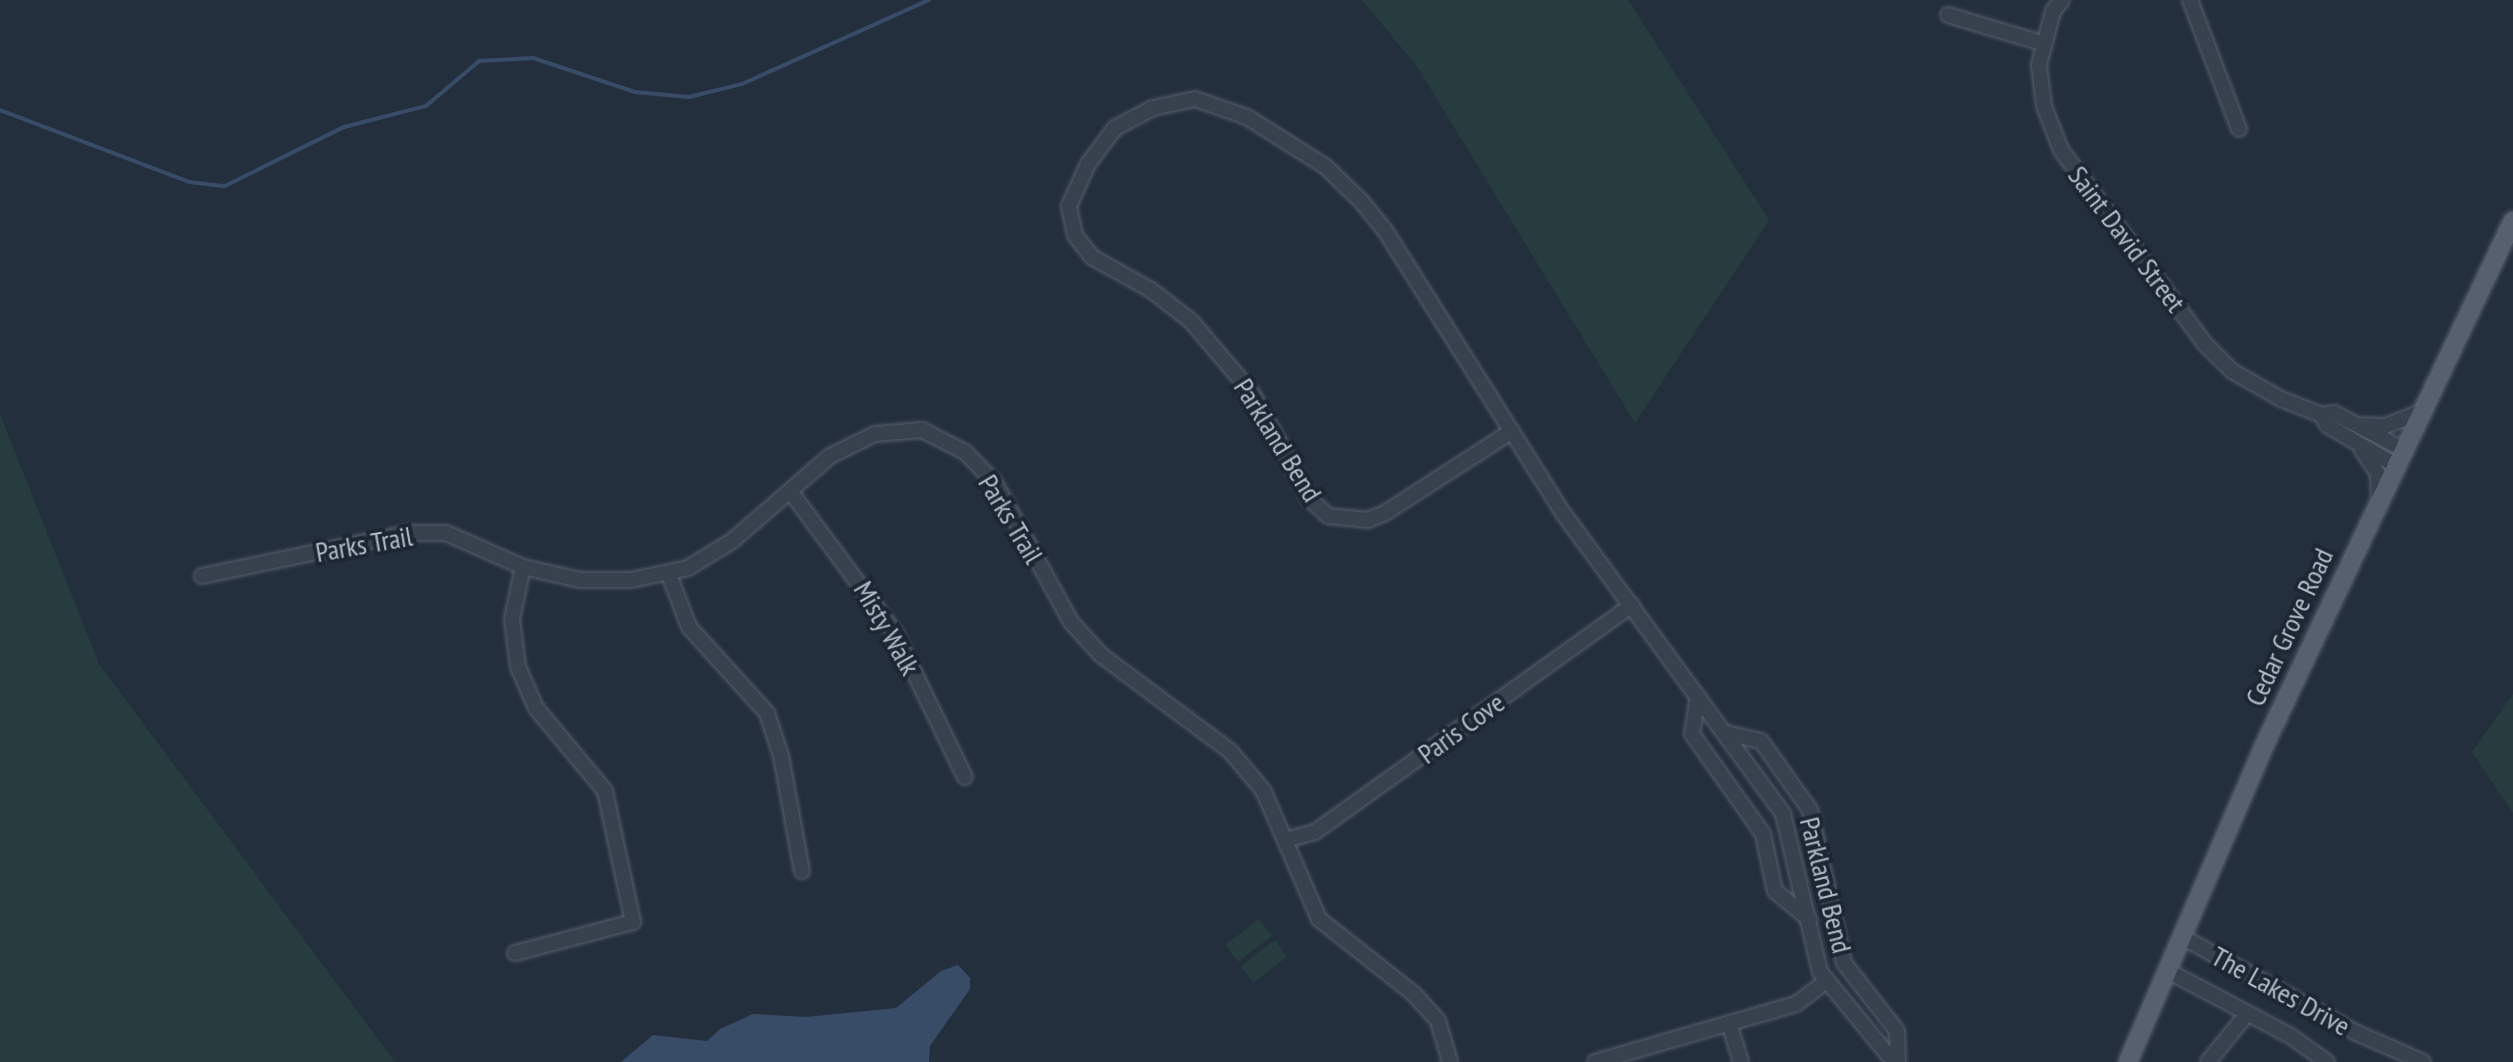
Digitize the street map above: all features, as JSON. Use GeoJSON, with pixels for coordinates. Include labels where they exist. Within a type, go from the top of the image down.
{"type":"FeatureCollection","features":[{"type":"Feature","properties":{"kind":"main road","name":"Cedar Grove Road"},"geometry":{"type":"LineString","coordinates":[[2128,1062],[2170,972],[2264,746],[2419,413],[2513,221]]}},
{"type":"Feature","properties":{"kind":"street","name":"Saint David Street"},"geometry":{"type":"LineString","coordinates":[[2062,0],[2039,65],[2044,106],[2061,150],[2205,344],[2232,371],[2322,415],[2334,413],[2358,425],[2399,457]]}},
{"type":"Feature","properties":{"kind":"street"},"geometry":{"type":"LineString","coordinates":[[2190,0],[2239,129]]}},
{"type":"Feature","properties":{"kind":"street"},"geometry":{"type":"LineString","coordinates":[[1948,15],[2045,44]]}},
{"type":"Feature","properties":{"kind":"street","name":"Parkland Bend"},"geometry":{"type":"LineString","coordinates":[[1512,431],[1385,513],[1358,521],[1328,516],[1310,499],[1252,393],[1191,321],[1151,290],[1092,257],[1075,235],[1069,206],[1088,164],[1115,128],[1153,108],[1195,99],[1247,117],[1326,167],[1362,202],[1512,431],[1632,605],[1783,814],[1820,972],[1896,1062]]}},
{"type":"Feature","properties":{"kind":"street"},"geometry":{"type":"LineString","coordinates":[[2358,425],[2385,426],[2419,413]]}},
{"type":"Feature","properties":{"kind":"street","name":"Saint David Street"},"geometry":{"type":"LineString","coordinates":[[2322,415],[2327,425],[2350,439],[2399,457]]}},
{"type":"Feature","properties":{"kind":"street","name":"Parks Trail"},"geometry":{"type":"LineString","coordinates":[[202,576],[407,533],[446,533],[523,567],[580,580],[631,580],[688,568],[732,541],[830,456],[875,434],[922,430],[965,452],[995,483],[1071,622],[1101,655],[1230,751],[1263,790],[1319,919],[1414,994],[1438,1021],[1450,1062]]}},
{"type":"Feature","properties":{"kind":"street"},"geometry":{"type":"LineString","coordinates":[[2350,439],[2375,466],[2379,499]]}},
{"type":"Feature","properties":{"kind":"street","name":"Misty Walk"},"geometry":{"type":"LineString","coordinates":[[790,491],[895,633],[965,777]]}},
{"type":"Feature","properties":{"kind":"street"},"geometry":{"type":"LineString","coordinates":[[515,953],[633,922],[605,791],[536,708],[518,667],[512,619],[523,567]]}},
{"type":"Feature","properties":{"kind":"street"},"geometry":{"type":"LineString","coordinates":[[668,572],[689,627],[767,713],[781,756],[802,871]]}},
{"type":"Feature","properties":{"kind":"street","name":"Paris Cove"},"geometry":{"type":"LineString","coordinates":[[1285,840],[1315,832],[1632,605]]}},
{"type":"Feature","properties":{"kind":"street","name":"Parkland Bend"},"geometry":{"type":"LineString","coordinates":[[1698,696],[1692,734],[1763,834],[1775,891],[1809,920]]}},
{"type":"Feature","properties":{"kind":"street","name":"Parkland Bend"},"geometry":{"type":"LineString","coordinates":[[1726,733],[1761,741],[1810,810],[1844,963],[1897,1031],[1896,1062]]}},
{"type":"Feature","properties":{"kind":"street","name":"The Lakes Drive"},"geometry":{"type":"LineString","coordinates":[[2184,938],[2357,1033],[2423,1062]]}},
{"type":"Feature","properties":{"kind":"street","name":"The Lakes Drive"},"geometry":{"type":"LineString","coordinates":[[2170,972],[2327,1062]]}},
{"type":"Feature","properties":{"kind":"street"},"geometry":{"type":"LineString","coordinates":[[1595,1062],[1796,1004],[1827,981]]}},
{"type":"Feature","properties":{"kind":"street","name":"The Lakes Drive"},"geometry":{"type":"LineString","coordinates":[[2208,1062],[2247,1014]]}},
{"type":"Feature","properties":{"kind":"street"},"geometry":{"type":"LineString","coordinates":[[1729,1023],[1741,1062]]}},
{"type":"Feature","properties":{"kind":"green space"},"geometry":{"type":"Polygon","coordinates":[[[1362,0],[1628,0],[1769,220],[1635,423],[1416,65],[1362,0]]]}},
{"type":"Feature","properties":{"kind":"green space"},"geometry":{"type":"Polygon","coordinates":[[[0,414],[99,664],[395,1062],[0,1062],[0,414]]]}},
{"type":"Feature","properties":{"kind":"green space"},"geometry":{"type":"Polygon","coordinates":[[[2513,694],[2513,813],[2472,752],[2513,694]]]}},
{"type":"Feature","properties":{"kind":"green space"},"geometry":{"type":"Polygon","coordinates":[[[1259,919],[1272,936],[1238,962],[1225,945],[1259,919]]]}},
{"type":"Feature","properties":{"kind":"green space"},"geometry":{"type":"Polygon","coordinates":[[[1275,940],[1287,957],[1253,983],[1241,966],[1275,940]]]}},
{"type":"Feature","properties":{"kind":"water"},"geometry":{"type":"Polygon","coordinates":[[[958,965],[970,978],[970,989],[930,1046],[929,1062],[621,1062],[653,1035],[707,1041],[720,1029],[753,1014],[806,1017],[896,1008],[941,971],[958,965]]]}},
{"type":"Feature","properties":{"kind":"waterway"},"geometry":{"type":"LineString","coordinates":[[0,110],[190,182],[225,186],[344,127],[426,106],[479,61],[533,58],[635,92],[689,97],[742,84],[929,0]]}}]}
